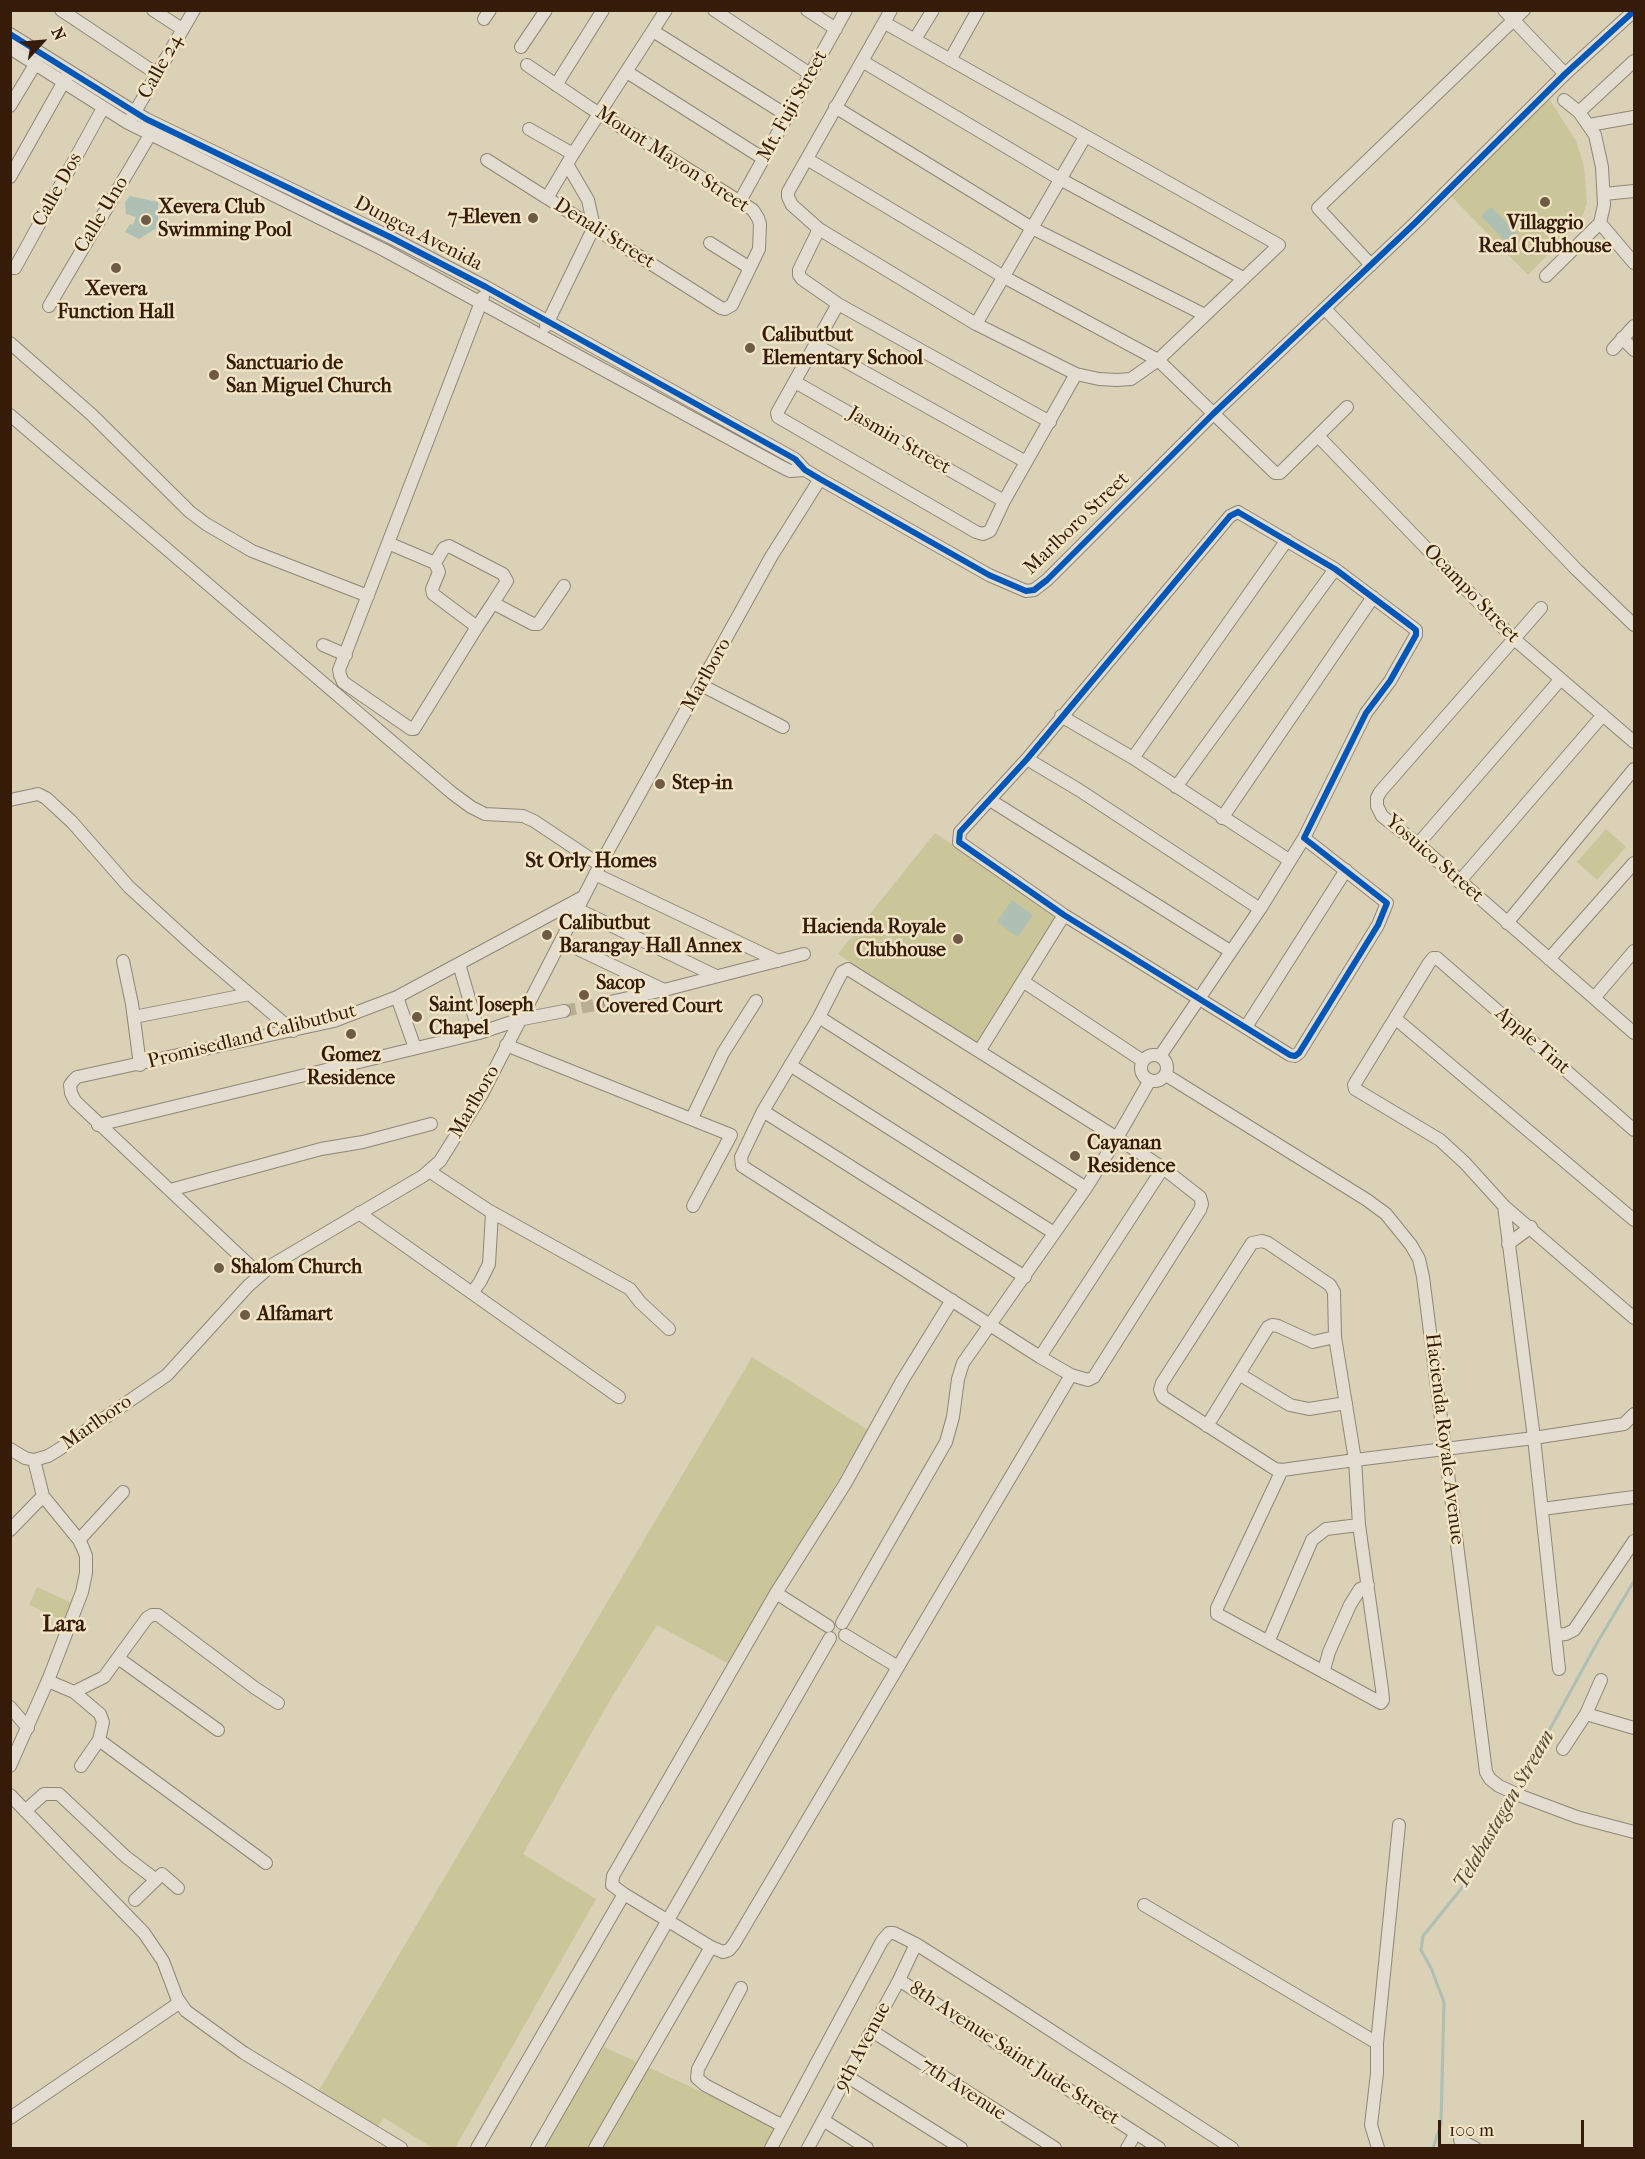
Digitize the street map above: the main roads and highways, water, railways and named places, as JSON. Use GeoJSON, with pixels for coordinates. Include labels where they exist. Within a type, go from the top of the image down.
{"type":"FeatureCollection","features":[{"type":"Feature","properties":{"kind":"waterway","name":"Telabastagan Stream"},"geometry":{"type":"LineString","coordinates":[[1516,1791],[1597,1643],[1634,1581]]}},
{"type":"Feature","properties":{"kind":"waterway","name":"Telabastagan Stream"},"geometry":{"type":"LineString","coordinates":[[1433,2148],[1441,2124],[1444,2002],[1431,1968],[1421,1950],[1423,1936],[1465,1884],[1513,1797]]}},
{"type":"Feature","properties":{"kind":"tunnel"},"geometry":{"type":"LineString","coordinates":[[564,1011],[610,1002]]}},
{"type":"Feature","properties":{"kind":"place","name":"Villaggio Real Clubhouse"},"geometry":{"type":"Point","coordinates":[1545,202]}},
{"type":"Feature","properties":{"kind":"place","name":"7-Eleven"},"geometry":{"type":"Point","coordinates":[533,218]}},
{"type":"Feature","properties":{"kind":"place","name":"Xevera Club Swimming Pool"},"geometry":{"type":"Point","coordinates":[146,220]}},
{"type":"Feature","properties":{"kind":"place","name":"Xevera Function Hall"},"geometry":{"type":"Point","coordinates":[116,268]}},
{"type":"Feature","properties":{"kind":"place","name":"Calibutbut Elementary School"},"geometry":{"type":"Point","coordinates":[750,348]}},
{"type":"Feature","properties":{"kind":"place","name":"Sanctuario de San Miguel Church"},"geometry":{"type":"Point","coordinates":[214,375]}},
{"type":"Feature","properties":{"kind":"place","name":"Step-in"},"geometry":{"type":"Point","coordinates":[660,784]}},
{"type":"Feature","properties":{"kind":"place","name":"Calibutbut Barangay Hall Annex"},"geometry":{"type":"Point","coordinates":[547,935]}},
{"type":"Feature","properties":{"kind":"place","name":"Hacienda Royale Clubhouse"},"geometry":{"type":"Point","coordinates":[958,939]}},
{"type":"Feature","properties":{"kind":"place","name":"Sacop Covered Court"},"geometry":{"type":"Point","coordinates":[584,995]}},
{"type":"Feature","properties":{"kind":"place","name":"Saint Joseph Chapel"},"geometry":{"type":"Point","coordinates":[417,1017]}},
{"type":"Feature","properties":{"kind":"place","name":"Gomez Residence"},"geometry":{"type":"Point","coordinates":[351,1034]}},
{"type":"Feature","properties":{"kind":"place","name":"Cayanan Residence"},"geometry":{"type":"Point","coordinates":[1075,1156]}},
{"type":"Feature","properties":{"kind":"place","name":"Shalom Church"},"geometry":{"type":"Point","coordinates":[219,1268]}},
{"type":"Feature","properties":{"kind":"place","name":"Alfamart"},"geometry":{"type":"Point","coordinates":[245,1315]}},
{"type":"Feature","properties":{"kind":"district","name":"St Orly Homes"},"geometry":{"type":"Point","coordinates":[591,862]}},
{"type":"Feature","properties":{"kind":"district","name":"Lara"},"geometry":{"type":"Point","coordinates":[64,1626]}}]}
